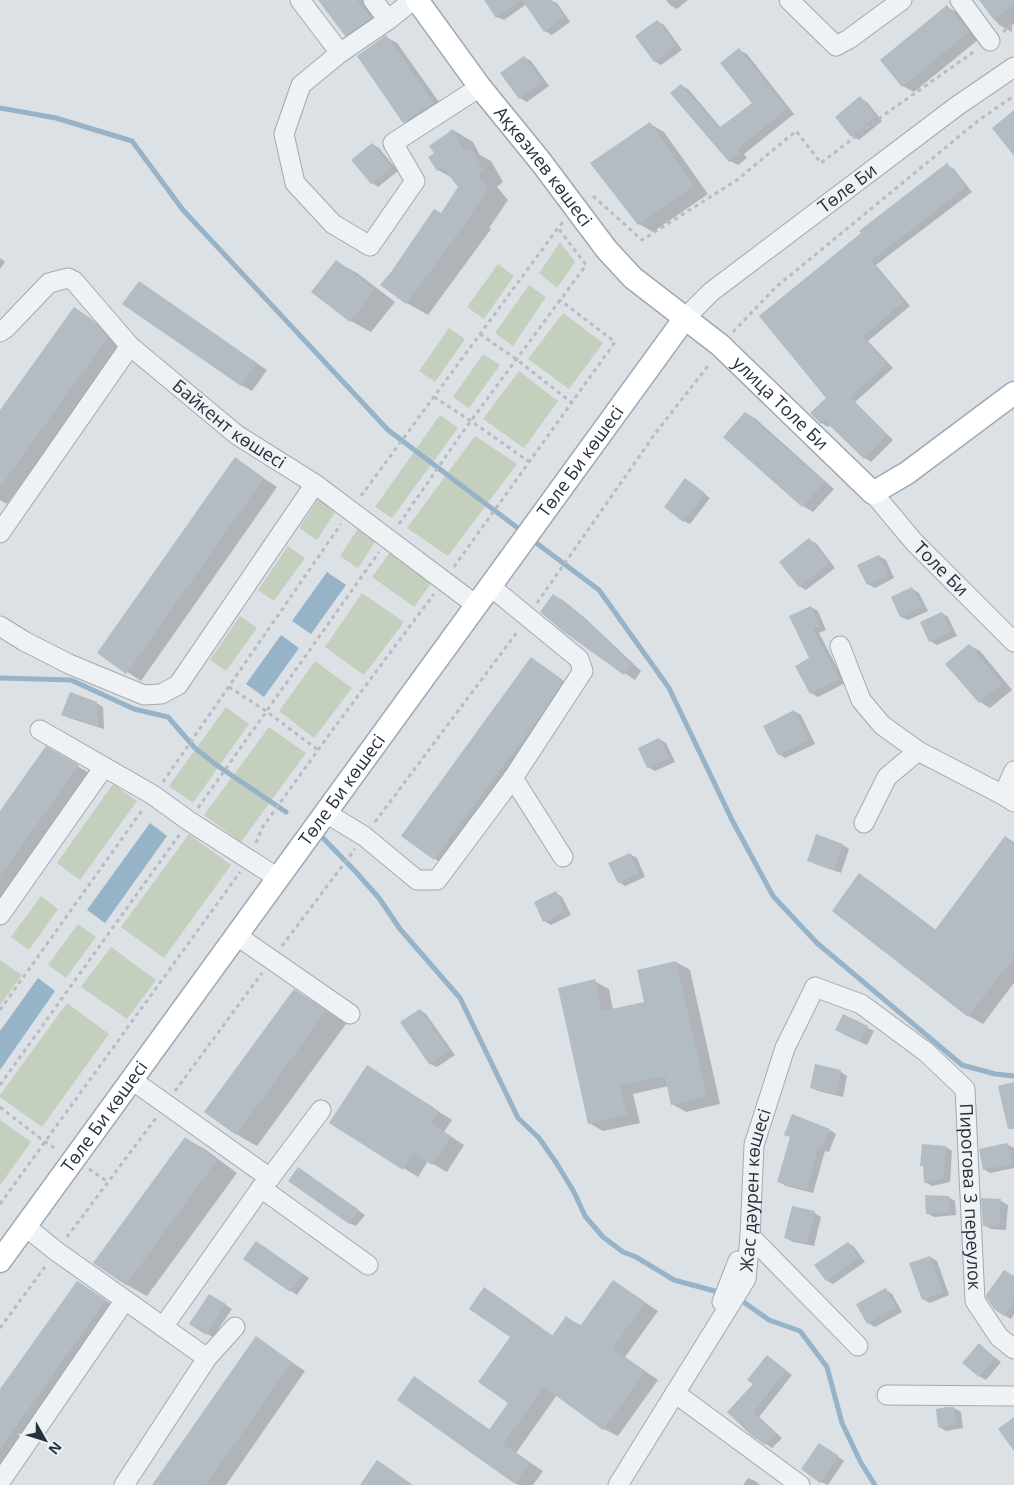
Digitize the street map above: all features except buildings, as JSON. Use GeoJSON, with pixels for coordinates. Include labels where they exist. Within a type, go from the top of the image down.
{"type":"FeatureCollection","features":[{"type":"Feature","properties":{"kind":"main road","name":"Ақкөзиев көшесі"},"geometry":{"type":"LineString","coordinates":[[417,0],[480,87],[541,162],[607,250],[633,278],[685,318]]}},
{"type":"Feature","properties":{"kind":"main road","name":"улица Толе Би"},"geometry":{"type":"LineString","coordinates":[[685,318],[720,345],[873,493]]}},
{"type":"Feature","properties":{"kind":"main road","name":"Төле Би көшесі"},"geometry":{"type":"LineString","coordinates":[[0,1261],[685,318]]}},
{"type":"Feature","properties":{"kind":"main road"},"geometry":{"type":"LineString","coordinates":[[873,493],[907,473],[1014,393]]}},
{"type":"Feature","properties":{"kind":"street"},"geometry":{"type":"LineString","coordinates":[[300,0],[340,53]]}},
{"type":"Feature","properties":{"kind":"street"},"geometry":{"type":"LineString","coordinates":[[373,0],[388,20]]}},
{"type":"Feature","properties":{"kind":"street"},"geometry":{"type":"LineString","coordinates":[[412,0],[388,20],[340,53],[301,85],[284,134],[295,183],[333,224],[370,246],[415,181],[393,143],[480,87]]}},
{"type":"Feature","properties":{"kind":"street"},"geometry":{"type":"LineString","coordinates":[[789,0],[836,46],[849,39],[902,0]]}},
{"type":"Feature","properties":{"kind":"street"},"geometry":{"type":"LineString","coordinates":[[960,0],[990,41]]}},
{"type":"Feature","properties":{"kind":"street","name":"Төле Би"},"geometry":{"type":"LineString","coordinates":[[685,318],[711,292],[957,106],[1014,66]]}},
{"type":"Feature","properties":{"kind":"street","name":"Байкент көшесі"},"geometry":{"type":"LineString","coordinates":[[0,332],[49,283],[68,278],[74,281],[130,346],[237,435],[315,484],[476,605]]}},
{"type":"Feature","properties":{"kind":"street"},"geometry":{"type":"LineString","coordinates":[[0,533],[130,346]]}},
{"type":"Feature","properties":{"kind":"street"},"geometry":{"type":"LineString","coordinates":[[0,626],[24,641],[70,664],[144,695],[161,694],[178,685],[315,484]]}},
{"type":"Feature","properties":{"kind":"street","name":"Толе Би"},"geometry":{"type":"LineString","coordinates":[[873,493],[914,542],[1014,642]]}},
{"type":"Feature","properties":{"kind":"street"},"geometry":{"type":"LineString","coordinates":[[326,813],[364,836],[417,880],[438,880],[513,778],[584,671],[579,659],[490,586]]}},
{"type":"Feature","properties":{"kind":"street"},"geometry":{"type":"LineString","coordinates":[[840,646],[861,700],[882,725],[918,751],[1009,798],[1014,771]]}},
{"type":"Feature","properties":{"kind":"street"},"geometry":{"type":"LineString","coordinates":[[40,730],[153,795],[189,821],[278,878]]}},
{"type":"Feature","properties":{"kind":"street"},"geometry":{"type":"LineString","coordinates":[[864,823],[887,776],[918,751]]}},
{"type":"Feature","properties":{"kind":"street"},"geometry":{"type":"LineString","coordinates":[[0,915],[104,767]]}},
{"type":"Feature","properties":{"kind":"street"},"geometry":{"type":"LineString","coordinates":[[513,778],[563,858]]}},
{"type":"Feature","properties":{"kind":"street"},"geometry":{"type":"LineString","coordinates":[[236,935],[350,1014]]}},
{"type":"Feature","properties":{"kind":"street","name":"Пирогова 3 переулок"},"geometry":{"type":"LineString","coordinates":[[815,987],[861,1004],[926,1052],[964,1089],[975,1301],[999,1337],[1014,1349]]}},
{"type":"Feature","properties":{"kind":"street","name":"Жас дәурен көшесі"},"geometry":{"type":"LineString","coordinates":[[618,1485],[746,1280],[754,1145],[785,1048],[815,987]]}},
{"type":"Feature","properties":{"kind":"street"},"geometry":{"type":"LineString","coordinates":[[132,1080],[166,1104],[368,1265]]}},
{"type":"Feature","properties":{"kind":"street"},"geometry":{"type":"LineString","coordinates":[[163,1327],[265,1183],[321,1110]]}},
{"type":"Feature","properties":{"kind":"street"},"geometry":{"type":"LineString","coordinates":[[25,1226],[56,1251],[207,1358]]}},
{"type":"Feature","properties":{"kind":"street"},"geometry":{"type":"LineString","coordinates":[[750,1236],[858,1346]]}},
{"type":"Feature","properties":{"kind":"street"},"geometry":{"type":"LineString","coordinates":[[714,1322],[738,1261]]}},
{"type":"Feature","properties":{"kind":"street"},"geometry":{"type":"LineString","coordinates":[[0,1482],[125,1300]]}},
{"type":"Feature","properties":{"kind":"street"},"geometry":{"type":"LineString","coordinates":[[124,1485],[207,1358],[235,1326]]}},
{"type":"Feature","properties":{"kind":"street"},"geometry":{"type":"LineString","coordinates":[[675,1393],[800,1485]]}},
{"type":"Feature","properties":{"kind":"street"},"geometry":{"type":"LineString","coordinates":[[887,1395],[1014,1396]]}},
{"type":"Feature","properties":{"kind":"path"},"geometry":{"type":"LineString","coordinates":[[0,1010],[229,687],[350,511],[558,228],[576,208],[593,196],[642,240],[737,180],[796,131],[822,162],[881,117],[1014,23]]}},
{"type":"Feature","properties":{"kind":"path"},"geometry":{"type":"LineString","coordinates":[[0,1328],[171,1095],[528,617],[657,431],[704,371],[720,345],[776,288],[979,120],[1014,96]]}},
{"type":"Feature","properties":{"kind":"path"},"geometry":{"type":"LineString","coordinates":[[0,1085],[516,359],[586,265],[558,228]]}},
{"type":"Feature","properties":{"kind":"path"},"geometry":{"type":"LineString","coordinates":[[0,1204],[249,859],[262,828],[444,580],[614,342],[560,300]]}},
{"type":"Feature","properties":{"kind":"path"},"geometry":{"type":"LineString","coordinates":[[480,334],[516,359],[571,402]]}},
{"type":"Feature","properties":{"kind":"path"},"geometry":{"type":"LineString","coordinates":[[433,397],[472,421],[528,461]]}},
{"type":"Feature","properties":{"kind":"path"},"geometry":{"type":"LineString","coordinates":[[229,687],[266,711],[318,750]]}},
{"type":"Feature","properties":{"kind":"path"},"geometry":{"type":"LineString","coordinates":[[0,1107],[45,1142],[108,1182]]}},
{"type":"Feature","properties":{"kind":"green space"},"geometry":{"type":"Polygon","coordinates":[[[560,242],[575,262],[557,288],[539,273],[560,242]]]}},
{"type":"Feature","properties":{"kind":"green space"},"geometry":{"type":"Polygon","coordinates":[[[498,264],[514,276],[484,319],[467,307],[498,264]]]}},
{"type":"Feature","properties":{"kind":"green space"},"geometry":{"type":"Polygon","coordinates":[[[529,285],[546,297],[513,346],[495,333],[529,285]]]}},
{"type":"Feature","properties":{"kind":"green space"},"geometry":{"type":"Polygon","coordinates":[[[563,313],[603,343],[569,389],[528,359],[563,313]]]}},
{"type":"Feature","properties":{"kind":"green space"},"geometry":{"type":"Polygon","coordinates":[[[449,328],[465,339],[435,382],[419,371],[449,328]]]}},
{"type":"Feature","properties":{"kind":"green space"},"geometry":{"type":"Polygon","coordinates":[[[483,354],[500,365],[469,408],[453,397],[483,354]]]}},
{"type":"Feature","properties":{"kind":"green space"},"geometry":{"type":"Polygon","coordinates":[[[519,371],[558,401],[524,448],[483,419],[519,371]]]}},
{"type":"Feature","properties":{"kind":"green space"},"geometry":{"type":"Polygon","coordinates":[[[440,415],[458,428],[392,518],[375,507],[440,415]]]}},
{"type":"Feature","properties":{"kind":"green space"},"geometry":{"type":"Polygon","coordinates":[[[475,436],[517,464],[448,556],[407,528],[475,436]]]}},
{"type":"Feature","properties":{"kind":"green space"},"geometry":{"type":"Polygon","coordinates":[[[320,496],[338,508],[317,540],[299,528],[320,496]]]}},
{"type":"Feature","properties":{"kind":"green space"},"geometry":{"type":"Polygon","coordinates":[[[361,524],[379,536],[358,568],[340,556],[361,524]]]}},
{"type":"Feature","properties":{"kind":"green space"},"geometry":{"type":"Polygon","coordinates":[[[288,546],[305,558],[274,601],[258,590],[288,546]]]}},
{"type":"Feature","properties":{"kind":"green space"},"geometry":{"type":"Polygon","coordinates":[[[393,548],[435,578],[414,607],[372,577],[393,548]]]}},
{"type":"Feature","properties":{"kind":"green space"},"geometry":{"type":"Polygon","coordinates":[[[362,593],[404,622],[364,675],[325,647],[362,593]]]}},
{"type":"Feature","properties":{"kind":"green space"},"geometry":{"type":"Polygon","coordinates":[[[240,616],[257,628],[226,671],[210,660],[240,616]]]}},
{"type":"Feature","properties":{"kind":"green space"},"geometry":{"type":"Polygon","coordinates":[[[315,661],[352,688],[314,738],[279,711],[315,661]]]}},
{"type":"Feature","properties":{"kind":"green space"},"geometry":{"type":"Polygon","coordinates":[[[226,707],[249,724],[193,803],[169,786],[226,707]]]}},
{"type":"Feature","properties":{"kind":"green space"},"geometry":{"type":"Polygon","coordinates":[[[269,727],[306,753],[241,842],[204,815],[269,727]]]}},
{"type":"Feature","properties":{"kind":"green space"},"geometry":{"type":"Polygon","coordinates":[[[113,784],[137,801],[80,880],[57,863],[113,784]]]}},
{"type":"Feature","properties":{"kind":"green space"},"geometry":{"type":"Polygon","coordinates":[[[189,834],[231,865],[164,958],[121,927],[189,834]]]}},
{"type":"Feature","properties":{"kind":"green space"},"geometry":{"type":"Polygon","coordinates":[[[41,896],[58,909],[29,950],[11,937],[41,896]]]}},
{"type":"Feature","properties":{"kind":"green space"},"geometry":{"type":"Polygon","coordinates":[[[78,924],[96,937],[66,978],[48,965],[78,924]]]}},
{"type":"Feature","properties":{"kind":"green space"},"geometry":{"type":"Polygon","coordinates":[[[111,947],[156,980],[127,1019],[81,987],[111,947]]]}},
{"type":"Feature","properties":{"kind":"green space"},"geometry":{"type":"Polygon","coordinates":[[[0,960],[22,975],[0,1005],[0,960]]]}},
{"type":"Feature","properties":{"kind":"green space"},"geometry":{"type":"Polygon","coordinates":[[[67,1003],[109,1034],[42,1127],[0,1097],[0,1095],[67,1003]]]}},
{"type":"Feature","properties":{"kind":"green space"},"geometry":{"type":"Polygon","coordinates":[[[0,1120],[31,1142],[0,1185],[0,1120]]]}},
{"type":"Feature","properties":{"kind":"water"},"geometry":{"type":"Polygon","coordinates":[[[327,572],[346,585],[311,634],[292,621],[327,572]]]}},
{"type":"Feature","properties":{"kind":"water"},"geometry":{"type":"Polygon","coordinates":[[[281,635],[299,648],[264,697],[246,684],[281,635]]]}},
{"type":"Feature","properties":{"kind":"water"},"geometry":{"type":"Polygon","coordinates":[[[150,823],[167,836],[105,923],[87,910],[150,823]]]}},
{"type":"Feature","properties":{"kind":"water"},"geometry":{"type":"Polygon","coordinates":[[[38,978],[55,991],[0,1070],[0,1031],[38,978]]]}},
{"type":"Feature","properties":{"kind":"waterway"},"geometry":{"type":"LineString","coordinates":[[0,108],[56,118],[132,141],[183,210],[388,430],[523,532]]}},
{"type":"Feature","properties":{"kind":"waterway"},"geometry":{"type":"LineString","coordinates":[[531,539],[599,590],[669,688],[732,820],[773,896],[817,943],[962,1065],[995,1074],[1014,1076]]}},
{"type":"Feature","properties":{"kind":"waterway"},"geometry":{"type":"LineString","coordinates":[[0,678],[71,680],[134,709],[168,717],[195,748],[215,764],[286,812]]}},
{"type":"Feature","properties":{"kind":"waterway"},"geometry":{"type":"LineString","coordinates":[[323,838],[379,898],[400,929],[460,998],[518,1118],[539,1138],[574,1192],[585,1216],[603,1237],[623,1252],[636,1257],[674,1280],[722,1293]]}},
{"type":"Feature","properties":{"kind":"waterway"},"geometry":{"type":"LineString","coordinates":[[738,1298],[769,1320],[800,1331],[827,1367],[842,1423],[861,1463],[875,1485]]}}]}
